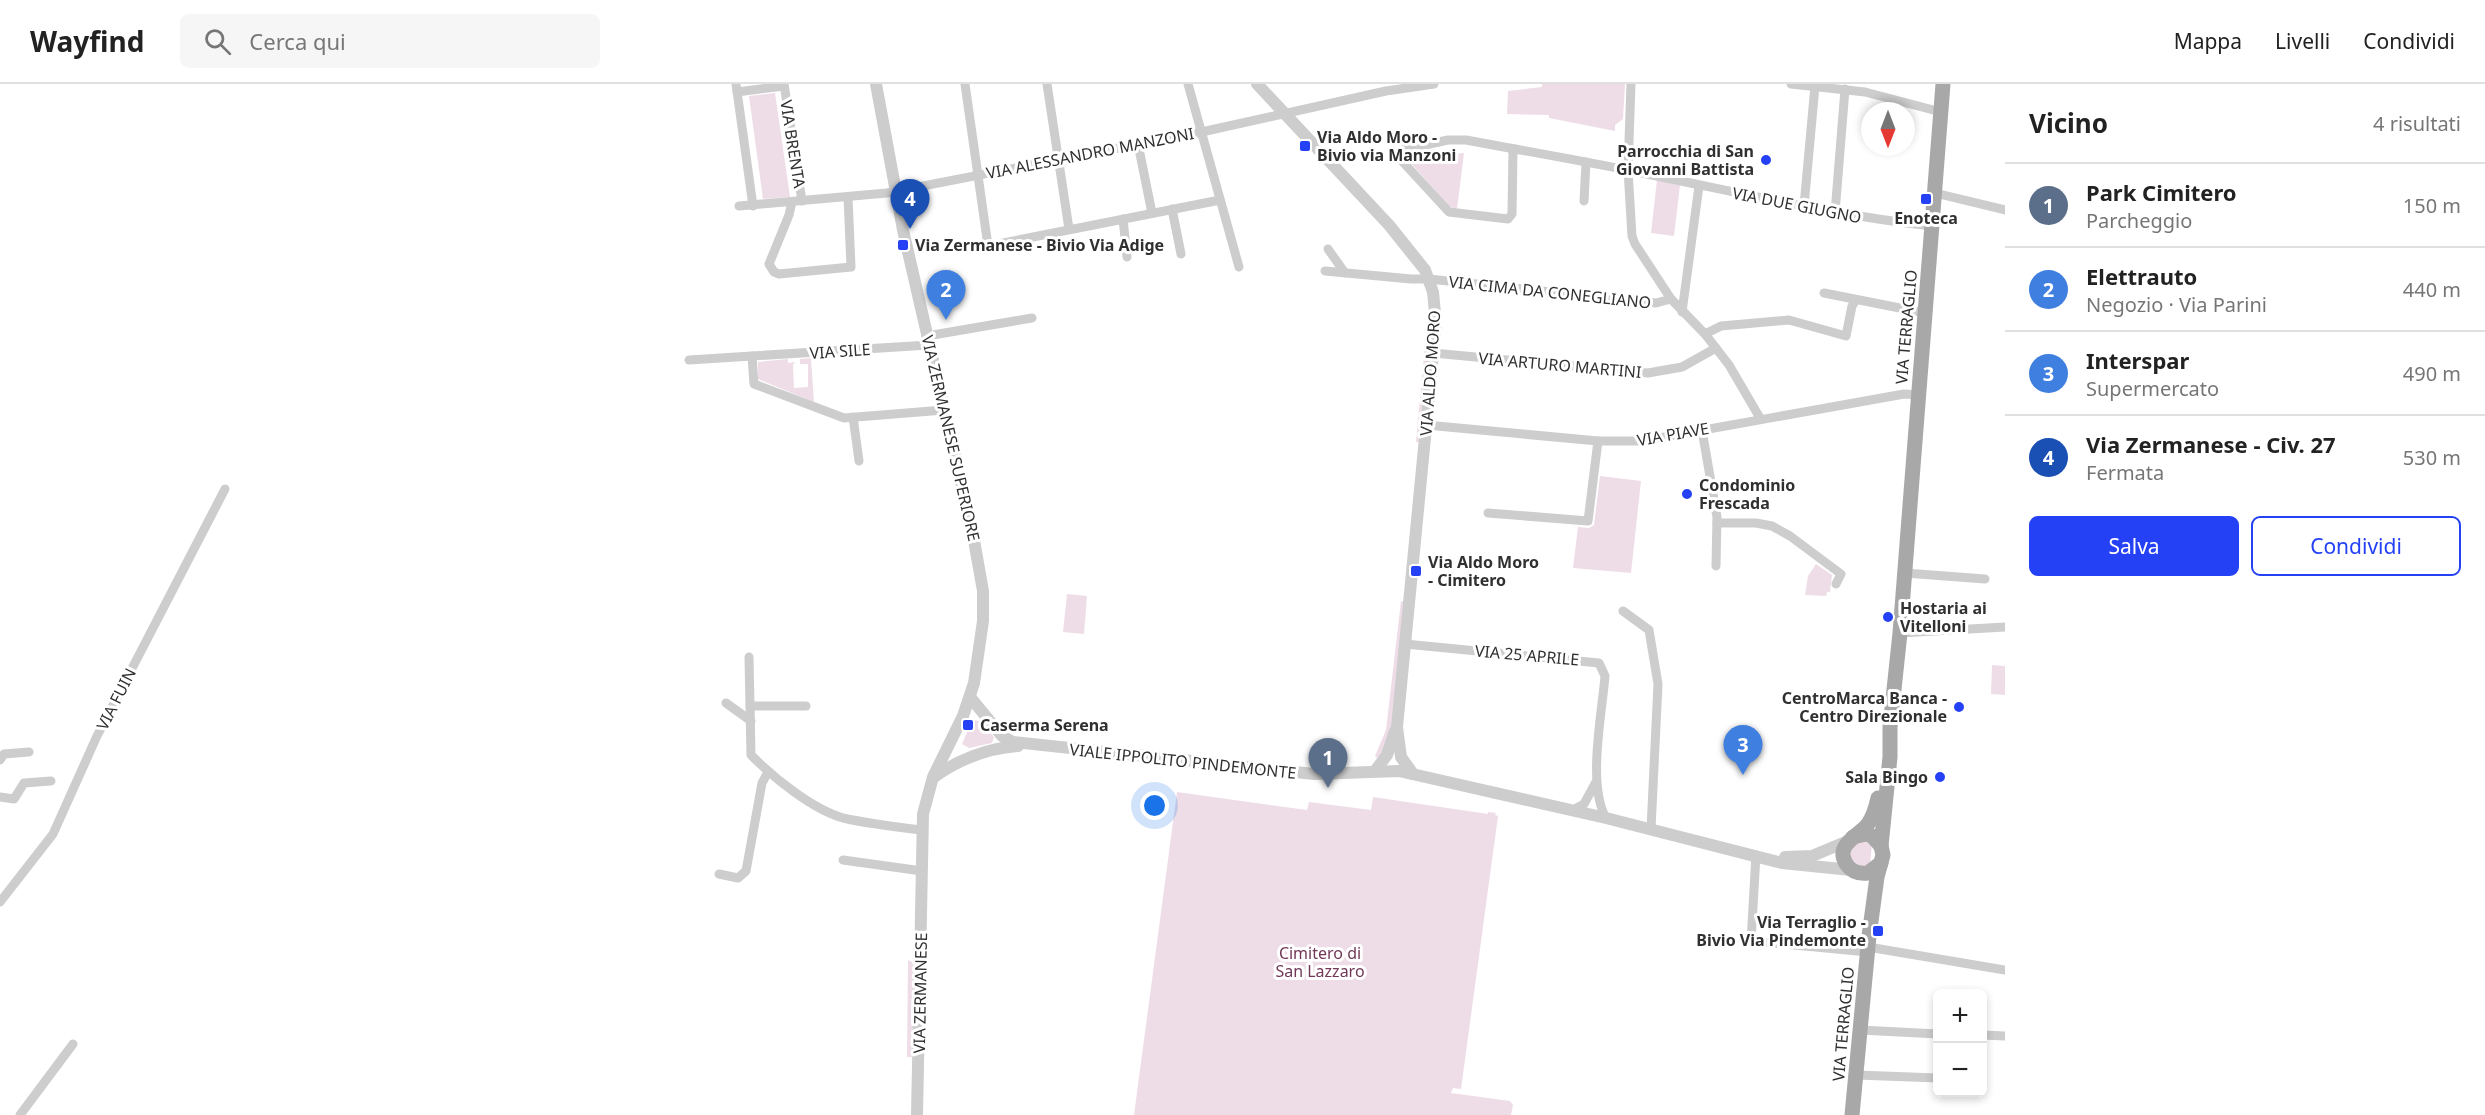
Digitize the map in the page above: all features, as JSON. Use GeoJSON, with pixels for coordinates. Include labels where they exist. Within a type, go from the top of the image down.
{"type":"FeatureCollection","features":[{"type":"Feature","properties":{"kind":"main road","name":"VIA TERRAGLIO"},"geometry":{"type":"LineString","coordinates":[[1851,839],[1865,828],[1875,812],[1890,727],[1905,573],[1943,84]]}},
{"type":"Feature","properties":{"kind":"main road","name":"VIA TERRAGLIO"},"geometry":{"type":"LineString","coordinates":[[1881,846],[1890,757],[1890,727]]}},
{"type":"Feature","properties":{"kind":"main road"},"geometry":{"type":"LineString","coordinates":[[1866,834],[1872,836],[1881,846],[1883,855],[1881,863],[1873,871],[1854,871],[1844,860],[1844,853],[1851,839],[1866,834]]}},
{"type":"Feature","properties":{"kind":"main road","name":"VIA TERRAGLIO"},"geometry":{"type":"LineString","coordinates":[[1852,1115],[1868,945],[1881,863]]}},
{"type":"Feature","properties":{"kind":"main road","name":"VIA TERRAGLIO"},"geometry":{"type":"LineString","coordinates":[[1854,871],[1868,888],[1868,945]]}},
{"type":"Feature","properties":{"kind":"street","name":"VIA ZERMANESE SUPERIORE"},"geometry":{"type":"LineString","coordinates":[[876,84],[896,191],[982,580]]}},
{"type":"Feature","properties":{"kind":"street"},"geometry":{"type":"LineString","coordinates":[[964,84],[988,246],[1220,200]]}},
{"type":"Feature","properties":{"kind":"street"},"geometry":{"type":"LineString","coordinates":[[1047,84],[1069,229]]}},
{"type":"Feature","properties":{"kind":"street"},"geometry":{"type":"LineString","coordinates":[[1188,84],[1239,267]]}},
{"type":"Feature","properties":{"kind":"street","name":"VIA ALDO MORO"},"geometry":{"type":"LineString","coordinates":[[1257,84],[1389,225],[1429,279],[1436,313],[1397,727]]}},
{"type":"Feature","properties":{"kind":"street","name":"VIA ALESSANDRO MANZONI"},"geometry":{"type":"LineString","coordinates":[[739,206],[896,191],[1060,160],[1386,91],[1434,84]]}},
{"type":"Feature","properties":{"kind":"street"},"geometry":{"type":"LineString","coordinates":[[1630,84],[1628,170],[1632,236],[1635,244],[1671,299],[1716,348],[1760,418]]}},
{"type":"Feature","properties":{"kind":"street"},"geometry":{"type":"LineString","coordinates":[[1791,84],[1845,89],[1887,97],[1941,112]]}},
{"type":"Feature","properties":{"kind":"street","name":"VIA BRENTA"},"geometry":{"type":"LineString","coordinates":[[753,206],[737,88],[784,85],[797,201]]}},
{"type":"Feature","properties":{"kind":"street"},"geometry":{"type":"LineString","coordinates":[[1804,206],[1815,86]]}},
{"type":"Feature","properties":{"kind":"street"},"geometry":{"type":"LineString","coordinates":[[1835,213],[1845,89]]}},
{"type":"Feature","properties":{"kind":"street","name":"VIA DUE GIUGNO"},"geometry":{"type":"LineString","coordinates":[[1513,149],[1512,214],[1508,219],[1449,212],[1401,160],[1399,152],[1448,140],[1466,140],[1628,170],[1835,213],[1932,226]]}},
{"type":"Feature","properties":{"kind":"street"},"geometry":{"type":"LineString","coordinates":[[1138,144],[1152,213]]}},
{"type":"Feature","properties":{"kind":"street"},"geometry":{"type":"LineString","coordinates":[[1584,201],[1586,162]]}},
{"type":"Feature","properties":{"kind":"street"},"geometry":{"type":"LineString","coordinates":[[1682,312],[1699,186]]}},
{"type":"Feature","properties":{"kind":"street"},"geometry":{"type":"LineString","coordinates":[[1935,193],[2005,210]]}},
{"type":"Feature","properties":{"kind":"street"},"geometry":{"type":"LineString","coordinates":[[797,201],[789,215],[770,264],[770,269],[779,274],[851,267],[848,196]]}},
{"type":"Feature","properties":{"kind":"street"},"geometry":{"type":"LineString","coordinates":[[1172,209],[1181,254]]}},
{"type":"Feature","properties":{"kind":"street"},"geometry":{"type":"LineString","coordinates":[[1123,219],[1127,257]]}},
{"type":"Feature","properties":{"kind":"street"},"geometry":{"type":"LineString","coordinates":[[1328,249],[1345,273]]}},
{"type":"Feature","properties":{"kind":"street","name":"VIA CIMA DA CONEGLIANO"},"geometry":{"type":"LineString","coordinates":[[1325,271],[1429,279],[1656,303],[1671,299]]}},
{"type":"Feature","properties":{"kind":"street"},"geometry":{"type":"LineString","coordinates":[[1824,293],[1925,313]]}},
{"type":"Feature","properties":{"kind":"street"},"geometry":{"type":"LineString","coordinates":[[1705,334],[1721,326],[1789,320],[1846,336],[1852,306],[1856,300]]}},
{"type":"Feature","properties":{"kind":"street","name":"VIA SILE"},"geometry":{"type":"LineString","coordinates":[[689,360],[928,340],[1032,318]]}},
{"type":"Feature","properties":{"kind":"street","name":"VIA ARTURO MARTINI"},"geometry":{"type":"LineString","coordinates":[[1433,353],[1648,373],[1682,367],[1716,348]]}},
{"type":"Feature","properties":{"kind":"street"},"geometry":{"type":"LineString","coordinates":[[752,356],[754,384],[844,418],[944,410]]}},
{"type":"Feature","properties":{"kind":"street","name":"VIA PIAVE"},"geometry":{"type":"LineString","coordinates":[[1426,425],[1598,441],[1642,441],[1760,418],[1904,394],[1919,395]]}},
{"type":"Feature","properties":{"kind":"street"},"geometry":{"type":"LineString","coordinates":[[853,417],[858,461]]}},
{"type":"Feature","properties":{"kind":"street"},"geometry":{"type":"LineString","coordinates":[[1702,430],[1717,523],[1716,566]]}},
{"type":"Feature","properties":{"kind":"street"},"geometry":{"type":"LineString","coordinates":[[1488,513],[1588,521],[1598,441]]}},
{"type":"Feature","properties":{"kind":"street","name":"VIA FUIN"},"geometry":{"type":"LineString","coordinates":[[0,902],[53,834],[97,736],[225,489]]}},
{"type":"Feature","properties":{"kind":"street"},"geometry":{"type":"LineString","coordinates":[[1717,523],[1765,524],[1783,531],[1841,574],[1836,584]]}},
{"type":"Feature","properties":{"kind":"street"},"geometry":{"type":"LineString","coordinates":[[1905,573],[1985,579]]}},
{"type":"Feature","properties":{"kind":"street","name":"VIA ZERMANESE"},"geometry":{"type":"LineString","coordinates":[[917,1115],[924,805],[933,777],[970,697],[982,631],[982,580]]}},
{"type":"Feature","properties":{"kind":"street"},"geometry":{"type":"LineString","coordinates":[[1623,611],[1649,630],[1658,684],[1652,829]]}},
{"type":"Feature","properties":{"kind":"street"},"geometry":{"type":"LineString","coordinates":[[1900,633],[2005,627]]}},
{"type":"Feature","properties":{"kind":"street","name":"VIA 25 APRILE"},"geometry":{"type":"LineString","coordinates":[[1405,644],[1599,663],[1605,676],[1596,782],[1599,802],[1606,818]]}},
{"type":"Feature","properties":{"kind":"street"},"geometry":{"type":"LineString","coordinates":[[749,657],[751,755],[768,772],[814,804],[841,817],[922,830]]}},
{"type":"Feature","properties":{"kind":"street","name":"VIALE IPPOLITO PINDEMONTE"},"geometry":{"type":"LineString","coordinates":[[970,697],[1005,739],[1032,746],[1314,774],[1394,771],[1572,810],[1801,866],[1831,866],[1854,871]]}},
{"type":"Feature","properties":{"kind":"street"},"geometry":{"type":"LineString","coordinates":[[726,703],[751,721]]}},
{"type":"Feature","properties":{"kind":"street"},"geometry":{"type":"LineString","coordinates":[[750,706],[806,706]]}},
{"type":"Feature","properties":{"kind":"street"},"geometry":{"type":"LineString","coordinates":[[1375,771],[1387,755],[1397,727]]}},
{"type":"Feature","properties":{"kind":"street"},"geometry":{"type":"LineString","coordinates":[[1387,755],[1387,762],[1394,771],[1401,766],[1397,727]]}},
{"type":"Feature","properties":{"kind":"street"},"geometry":{"type":"LineString","coordinates":[[951,739],[961,753],[979,754]]}},
{"type":"Feature","properties":{"kind":"street","name":"VIALE IPPOLITO PINDEMONTE"},"geometry":{"type":"LineString","coordinates":[[933,777],[979,754],[1002,748],[1032,746]]}},
{"type":"Feature","properties":{"kind":"street"},"geometry":{"type":"LineString","coordinates":[[0,760],[4,754],[29,752]]}},
{"type":"Feature","properties":{"kind":"street"},"geometry":{"type":"LineString","coordinates":[[1401,757],[1413,774]]}},
{"type":"Feature","properties":{"kind":"street"},"geometry":{"type":"LineString","coordinates":[[719,874],[738,878],[746,871],[762,783],[768,772]]}},
{"type":"Feature","properties":{"kind":"street"},"geometry":{"type":"LineString","coordinates":[[0,797],[14,799],[24,783],[51,781]]}},
{"type":"Feature","properties":{"kind":"street","name":"VIA 25 APRILE"},"geometry":{"type":"LineString","coordinates":[[1572,810],[1584,804],[1596,782]]}},
{"type":"Feature","properties":{"kind":"street","name":"VIALE IPPOLITO PINDEMONTE"},"geometry":{"type":"LineString","coordinates":[[1756,855],[1800,858],[1821,853],[1851,839]]}},
{"type":"Feature","properties":{"kind":"street"},"geometry":{"type":"LineString","coordinates":[[1756,855],[1751,941],[1868,945],[2005,970]]}},
{"type":"Feature","properties":{"kind":"street"},"geometry":{"type":"LineString","coordinates":[[843,860],[922,871]]}},
{"type":"Feature","properties":{"kind":"street"},"geometry":{"type":"LineString","coordinates":[[1860,1030],[1933,1034]]}},
{"type":"Feature","properties":{"kind":"street"},"geometry":{"type":"LineString","coordinates":[[1987,1035],[2005,1036]]}},
{"type":"Feature","properties":{"kind":"street"},"geometry":{"type":"LineString","coordinates":[[20,1115],[73,1044]]}},
{"type":"Feature","properties":{"kind":"street"},"geometry":{"type":"LineString","coordinates":[[1856,1075],[1933,1078]]}},
{"type":"Feature","properties":{"kind":"green space"},"geometry":{"type":"Polygon","coordinates":[[[1542,84],[1625,84],[1623,119],[1615,125],[1615,131],[1549,118],[1549,115],[1507,114],[1508,91],[1542,87],[1542,84]]]}},
{"type":"Feature","properties":{"kind":"green space"},"geometry":{"type":"Polygon","coordinates":[[[775,93],[790,197],[763,199],[749,96],[775,93]]]}},
{"type":"Feature","properties":{"kind":"green space"},"geometry":{"type":"Polygon","coordinates":[[[1436,149],[1437,156],[1464,153],[1457,209],[1450,207],[1408,160],[1410,154],[1436,149]]]}},
{"type":"Feature","properties":{"kind":"green space"},"geometry":{"type":"Polygon","coordinates":[[[1657,180],[1680,185],[1674,236],[1651,233],[1657,180]]]}},
{"type":"Feature","properties":{"kind":"green space"},"geometry":{"type":"Polygon","coordinates":[[[1427,324],[1431,324],[1420,442],[1416,442],[1427,324]]]}},
{"type":"Feature","properties":{"kind":"green space"},"geometry":{"type":"Polygon","coordinates":[[[811,358],[814,402],[758,379],[758,362],[788,359],[788,363],[795,362],[793,365],[794,388],[808,387],[808,364],[800,364],[800,359],[811,358]]]}},
{"type":"Feature","properties":{"kind":"green space"},"geometry":{"type":"Polygon","coordinates":[[[1600,476],[1641,481],[1631,573],[1573,568],[1578,527],[1589,528],[1594,525],[1600,476]]]}},
{"type":"Feature","properties":{"kind":"green space"},"geometry":{"type":"Polygon","coordinates":[[[1816,564],[1832,575],[1830,592],[1827,592],[1826,596],[1805,595],[1808,576],[1816,564]]]}},
{"type":"Feature","properties":{"kind":"green space"},"geometry":{"type":"Polygon","coordinates":[[[1067,594],[1087,596],[1084,634],[1063,632],[1067,594]]]}},
{"type":"Feature","properties":{"kind":"green space"},"geometry":{"type":"Polygon","coordinates":[[[1401,601],[1405,602],[1393,729],[1381,761],[1375,756],[1386,730],[1401,601]]]}},
{"type":"Feature","properties":{"kind":"green space"},"geometry":{"type":"Polygon","coordinates":[[[1992,665],[2005,666],[2005,695],[1991,694],[1992,665]]]}},
{"type":"Feature","properties":{"kind":"green space"},"geometry":{"type":"Polygon","coordinates":[[[972,720],[980,721],[994,737],[992,743],[969,748],[962,744],[972,720]]]}},
{"type":"Feature","properties":{"kind":"green space","name":"Cimitero di San Lazzaro"},"geometry":{"type":"Polygon","coordinates":[[[1177,792],[1307,810],[1309,802],[1371,810],[1373,797],[1488,814],[1488,812],[1496,813],[1495,815],[1498,816],[1461,1089],[1453,1088],[1451,1093],[1510,1101],[1513,1105],[1511,1115],[1134,1115],[1177,792]]]}},
{"type":"Feature","properties":{"kind":"green space"},"geometry":{"type":"Polygon","coordinates":[[[1862,840],[1872,843],[1870,866],[1861,867],[1851,859],[1852,848],[1862,840]]]}},
{"type":"Feature","properties":{"kind":"green space"},"geometry":{"type":"Polygon","coordinates":[[[908,960],[916,964],[914,1057],[907,1057],[908,960]]]}},
{"type":"Feature","properties":{"kind":"place","name":"Via Aldo Moro - Bivio via Manzoni"},"geometry":{"type":"Point","coordinates":[1305,146]}},
{"type":"Feature","properties":{"kind":"place","name":"Parrocchia di San Giovanni Battista"},"geometry":{"type":"Point","coordinates":[1766,160]}},
{"type":"Feature","properties":{"kind":"place","name":"Enoteca"},"geometry":{"type":"Point","coordinates":[1926,199]}},
{"type":"Feature","properties":{"kind":"place","name":"Via Zermanese - Civ. 27"},"geometry":{"type":"Point","coordinates":[910,229]}},
{"type":"Feature","properties":{"kind":"place","name":"Via Zermanese - Bivio Via Adige"},"geometry":{"type":"Point","coordinates":[903,245]}},
{"type":"Feature","properties":{"kind":"place","name":"Elettrauto"},"geometry":{"type":"Point","coordinates":[946,320]}},
{"type":"Feature","properties":{"kind":"place","name":"Condominio Frescada"},"geometry":{"type":"Point","coordinates":[1687,494]}},
{"type":"Feature","properties":{"kind":"place","name":"Via Aldo Moro - Cimitero"},"geometry":{"type":"Point","coordinates":[1416,571]}},
{"type":"Feature","properties":{"kind":"place","name":"Hostaria ai Vitelloni"},"geometry":{"type":"Point","coordinates":[1888,617]}},
{"type":"Feature","properties":{"kind":"place","name":"CentroMarca Banca - Centro Direzionale"},"geometry":{"type":"Point","coordinates":[1959,707]}},
{"type":"Feature","properties":{"kind":"place","name":"Caserma Serena"},"geometry":{"type":"Point","coordinates":[968,725]}},
{"type":"Feature","properties":{"kind":"place","name":"Interspar"},"geometry":{"type":"Point","coordinates":[1743,775]}},
{"type":"Feature","properties":{"kind":"place","name":"Sala Bingo"},"geometry":{"type":"Point","coordinates":[1940,777]}},
{"type":"Feature","properties":{"kind":"place","name":"Park Cimitero"},"geometry":{"type":"Point","coordinates":[1328,788]}},
{"type":"Feature","properties":{"kind":"place","name":"Via Terraglio - Bivio Via Pindemonte"},"geometry":{"type":"Point","coordinates":[1878,931]}}]}
